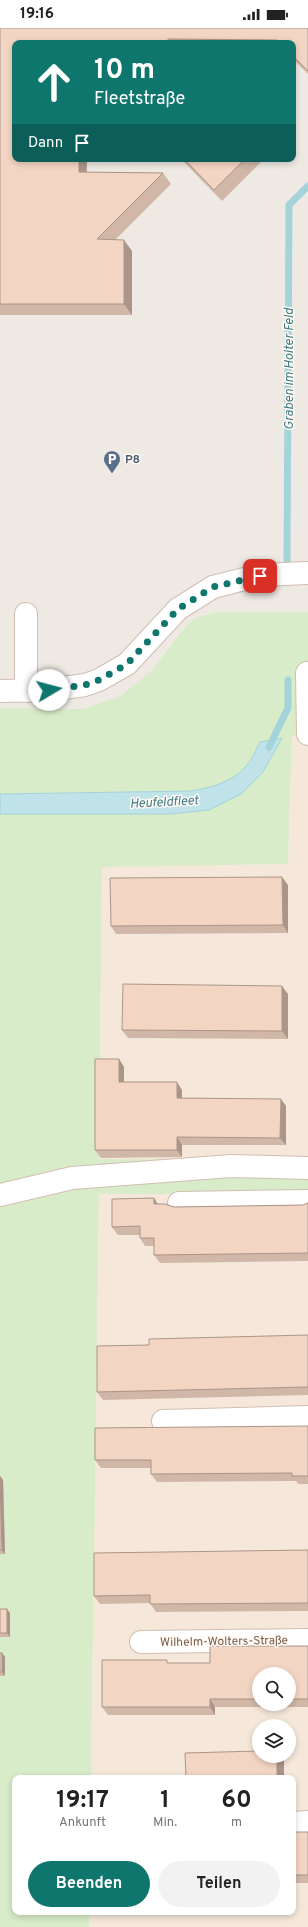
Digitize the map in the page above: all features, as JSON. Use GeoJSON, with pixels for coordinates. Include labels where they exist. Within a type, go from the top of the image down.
{"type":"FeatureCollection","features":[{"type":"Feature","properties":{"kind":"lane"},"geometry":{"type":"LineString","coordinates":[[0,691],[49,690],[85,685],[99,680],[127,664],[178,609],[213,587],[260,576],[308,573]]}},
{"type":"Feature","properties":{"kind":"lane"},"geometry":{"type":"LineString","coordinates":[[26,614],[26,691]]}},
{"type":"Feature","properties":{"kind":"lane"},"geometry":{"type":"LineString","coordinates":[[307,675],[308,734]]}},
{"type":"Feature","properties":{"kind":"lane"},"geometry":{"type":"LineString","coordinates":[[0,1195],[80,1177],[231,1166],[308,1168]]}},
{"type":"Feature","properties":{"kind":"lane"},"geometry":{"type":"LineString","coordinates":[[179,1203],[308,1201]]}},
{"type":"Feature","properties":{"kind":"lane"},"geometry":{"type":"LineString","coordinates":[[163,1421],[308,1417]]}},
{"type":"Feature","properties":{"kind":"lane","name":"Wilhelm-Wolters-Straße"},"geometry":{"type":"LineString","coordinates":[[141,1642],[308,1640]]}},
{"type":"Feature","properties":{"kind":"lane"},"geometry":{"type":"LineString","coordinates":[[296,1823],[308,1822]]}},
{"type":"Feature","properties":{"kind":"shaded area"},"geometry":{"type":"Polygon","coordinates":[[[0,28],[308,28],[308,612],[216,612],[194,618],[180,633],[152,670],[120,696],[83,709],[0,708],[0,28]]]}},
{"type":"Feature","properties":{"kind":"shaded area"},"geometry":{"type":"Polygon","coordinates":[[[308,735],[308,1160],[99,1160],[102,866],[288,864],[292,736],[308,735]]]}},
{"type":"Feature","properties":{"kind":"shaded area"},"geometry":{"type":"Polygon","coordinates":[[[99,1194],[308,1194],[308,1927],[89,1927],[89,1915],[296,1915],[296,1775],[91,1775],[99,1194]]]}},
{"type":"Feature","properties":{"kind":"green space"},"geometry":{"type":"Polygon","coordinates":[[[216,612],[308,612],[308,735],[292,736],[288,864],[102,867],[99,1159],[308,1160],[308,1194],[99,1194],[91,1775],[12,1775],[12,1915],[89,1915],[89,1927],[0,1927],[0,814],[170,814],[241,794],[260,742],[250,761],[241,772],[221,783],[198,790],[0,794],[0,708],[83,709],[120,696],[152,670],[180,633],[194,618],[216,612]]]}},
{"type":"Feature","properties":{"kind":"water"},"geometry":{"type":"Polygon","coordinates":[[[282,738],[263,772],[241,794],[209,810],[170,814],[0,814],[0,794],[191,791],[206,788],[228,780],[241,772],[250,761],[260,742],[282,738]]]}},
{"type":"Feature","properties":{"kind":"building"},"geometry":{"type":"Polygon","coordinates":[[[0,28],[308,28],[308,71],[296,59],[296,40],[12,40],[12,162],[79,162],[79,172],[163,173],[97,239],[124,240],[124,304],[0,304],[0,28]]]}},
{"type":"Feature","properties":{"kind":"building"},"geometry":{"type":"Polygon","coordinates":[[[187,162],[242,162],[214,190],[187,162]]]}},
{"type":"Feature","properties":{"kind":"building"},"geometry":{"type":"Polygon","coordinates":[[[282,877],[283,925],[111,926],[110,878],[282,877]]]}},
{"type":"Feature","properties":{"kind":"building"},"geometry":{"type":"Polygon","coordinates":[[[123,984],[282,986],[282,1031],[122,1030],[123,984]]]}},
{"type":"Feature","properties":{"kind":"building"},"geometry":{"type":"Polygon","coordinates":[[[95,1059],[119,1059],[119,1082],[177,1082],[177,1098],[281,1099],[280,1138],[177,1137],[177,1150],[95,1150],[95,1059]]]}},
{"type":"Feature","properties":{"kind":"building"},"geometry":{"type":"Polygon","coordinates":[[[154,1198],[154,1204],[165,1204],[174,1207],[303,1205],[308,1203],[308,1253],[154,1255],[154,1238],[140,1238],[140,1226],[112,1227],[112,1199],[154,1198]]]}},
{"type":"Feature","properties":{"kind":"building"},"geometry":{"type":"Polygon","coordinates":[[[308,1335],[308,1387],[97,1392],[97,1346],[149,1345],[149,1339],[308,1335]]]}},
{"type":"Feature","properties":{"kind":"building"},"geometry":{"type":"Polygon","coordinates":[[[308,1426],[308,1476],[292,1476],[292,1473],[151,1474],[151,1460],[95,1460],[95,1428],[308,1426]]]}},
{"type":"Feature","properties":{"kind":"building"},"geometry":{"type":"Polygon","coordinates":[[[0,1477],[2,1550],[0,1550],[0,1477]]]}},
{"type":"Feature","properties":{"kind":"building"},"geometry":{"type":"Polygon","coordinates":[[[308,1550],[308,1603],[150,1604],[150,1595],[94,1596],[94,1553],[308,1550]]]}},
{"type":"Feature","properties":{"kind":"building"},"geometry":{"type":"Polygon","coordinates":[[[0,1609],[7,1609],[7,1633],[0,1633],[0,1609]]]}},
{"type":"Feature","properties":{"kind":"building"},"geometry":{"type":"Polygon","coordinates":[[[210,1646],[308,1646],[308,1699],[296,1699],[296,1667],[252,1667],[252,1699],[210,1699],[210,1707],[102,1707],[102,1660],[167,1660],[167,1663],[210,1663],[210,1646]]]}},
{"type":"Feature","properties":{"kind":"building"},"geometry":{"type":"Polygon","coordinates":[[[0,1653],[2,1653],[2,1672],[0,1672],[0,1653]]]}},
{"type":"Feature","properties":{"kind":"building"},"geometry":{"type":"Polygon","coordinates":[[[252,1751],[252,1763],[277,1763],[277,1775],[186,1775],[185,1753],[252,1751]]]}},
{"type":"Feature","properties":{"kind":"building"},"geometry":{"type":"Polygon","coordinates":[[[296,1832],[308,1832],[308,1875],[296,1875],[296,1832]]]}},
{"type":"Feature","properties":{"kind":"waterway","name":"Graben im Holter Feld"},"geometry":{"type":"LineString","coordinates":[[287,560],[289,205],[308,186]]}},
{"type":"Feature","properties":{"kind":"waterway","name":"Heufeldfleet"},"geometry":{"type":"LineString","coordinates":[[269,747],[288,708],[288,680]]}},
{"type":"Feature","properties":{"kind":"place","name":"P8"},"geometry":{"type":"Point","coordinates":[112,474]}},
{"type":"Feature","properties":{"kind":"route"},"geometry":{"type":"LineString","coordinates":[[49,690],[85,685],[99,680],[127,664],[178,609],[213,587],[260,576]]}}]}
